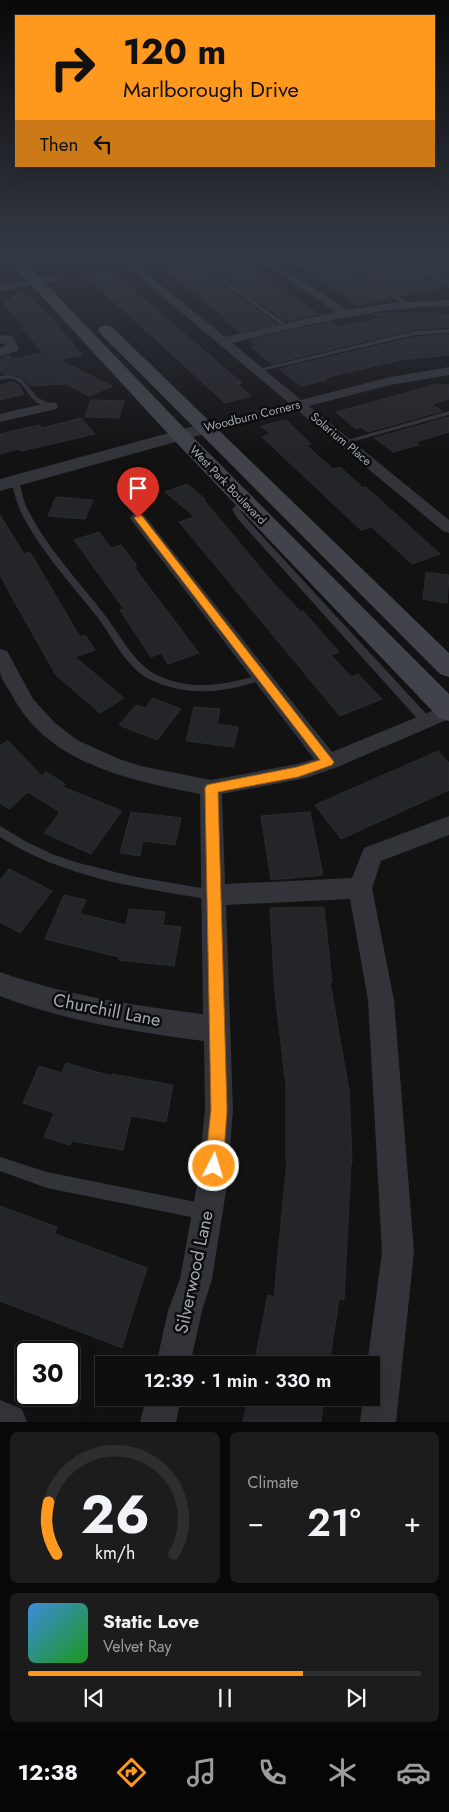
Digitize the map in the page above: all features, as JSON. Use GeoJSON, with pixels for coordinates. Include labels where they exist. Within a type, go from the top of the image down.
{"type":"FeatureCollection","features":[{"type":"Feature","properties":{"kind":"main road","name":"West Park Boulevard"},"geometry":{"type":"LineString","coordinates":[[74,321],[179,434],[449,711]]}},
{"type":"Feature","properties":{"kind":"main road","name":"West Park Boulevard"},"geometry":{"type":"LineString","coordinates":[[97,321],[449,668]]}},
{"type":"Feature","properties":{"kind":"street","name":"Solarium Place"},"geometry":{"type":"LineString","coordinates":[[200,321],[449,528]]}},
{"type":"Feature","properties":{"kind":"street"},"geometry":{"type":"LineString","coordinates":[[224,341],[313,321]]}},
{"type":"Feature","properties":{"kind":"street"},"geometry":{"type":"LineString","coordinates":[[0,329],[4,340],[13,348],[0,352]]}},
{"type":"Feature","properties":{"kind":"street","name":"Woodburn Corners"},"geometry":{"type":"LineString","coordinates":[[8,483],[179,434],[411,376],[449,371]]}},
{"type":"Feature","properties":{"kind":"street"},"geometry":{"type":"LineString","coordinates":[[0,418],[52,406]]}},
{"type":"Feature","properties":{"kind":"street"},"geometry":{"type":"LineString","coordinates":[[138,518],[328,762]]}},
{"type":"Feature","properties":{"kind":"street"},"geometry":{"type":"LineString","coordinates":[[0,655],[26,704],[47,727],[70,745],[103,762],[141,774],[211,788],[298,772],[328,762],[449,711]]}},
{"type":"Feature","properties":{"kind":"street","name":"Silverwood Lane"},"geometry":{"type":"LineString","coordinates":[[175,1356],[185,1311],[196,1279],[208,1212],[219,1110],[211,788]]}},
{"type":"Feature","properties":{"kind":"street"},"geometry":{"type":"LineString","coordinates":[[378,1422],[398,1252],[381,1000],[360,888],[372,855],[449,825]]}},
{"type":"Feature","properties":{"kind":"street"},"geometry":{"type":"LineString","coordinates":[[213,895],[360,888]]}},
{"type":"Feature","properties":{"kind":"street","name":"Churchill Lane"},"geometry":{"type":"LineString","coordinates":[[0,984],[27,994],[134,1019],[216,1029]]}},
{"type":"Feature","properties":{"kind":"street"},"geometry":{"type":"LineString","coordinates":[[158,1422],[162,1406]]}},
{"type":"Feature","properties":{"kind":"street"},"geometry":{"type":"LineString","coordinates":[[0,1418],[9,1422]]}},
{"type":"Feature","properties":{"kind":"lane"},"geometry":{"type":"LineString","coordinates":[[279,321],[287,327]]}},
{"type":"Feature","properties":{"kind":"lane"},"geometry":{"type":"LineString","coordinates":[[257,370],[415,333],[449,331]]}},
{"type":"Feature","properties":{"kind":"lane"},"geometry":{"type":"LineString","coordinates":[[0,378],[14,376],[21,379],[36,399],[52,406]]}},
{"type":"Feature","properties":{"kind":"lane"},"geometry":{"type":"LineString","coordinates":[[344,442],[449,413]]}},
{"type":"Feature","properties":{"kind":"lane"},"geometry":{"type":"LineString","coordinates":[[8,483],[54,557],[106,622],[123,649],[153,678],[196,690],[233,687],[262,677]]}},
{"type":"Feature","properties":{"kind":"lane"},"geometry":{"type":"LineString","coordinates":[[245,502],[236,509],[240,516],[426,720]]}},
{"type":"Feature","properties":{"kind":"lane"},"geometry":{"type":"LineString","coordinates":[[0,831],[11,840],[92,873],[213,895]]}},
{"type":"Feature","properties":{"kind":"lane"},"geometry":{"type":"LineString","coordinates":[[0,1164],[47,1180],[208,1212]]}},
{"type":"Feature","properties":{"kind":"building"},"geometry":{"type":"Polygon","coordinates":[[[20,321],[54,321],[82,355],[59,360],[112,386],[89,396],[66,384],[31,386],[21,376],[3,374],[0,370],[0,358],[9,355],[13,359],[43,353],[22,328],[25,327],[20,321]]]}},
{"type":"Feature","properties":{"kind":"building"},"geometry":{"type":"Polygon","coordinates":[[[136,321],[170,321],[242,383],[237,384],[251,396],[225,403],[136,321]]]}},
{"type":"Feature","properties":{"kind":"building"},"geometry":{"type":"Polygon","coordinates":[[[227,321],[272,321],[276,324],[240,332],[227,321]]]}},
{"type":"Feature","properties":{"kind":"building"},"geometry":{"type":"Polygon","coordinates":[[[365,321],[449,321],[449,327],[415,329],[272,364],[251,347],[257,345],[251,340],[331,322],[341,327],[365,321]]]}},
{"type":"Feature","properties":{"kind":"building"},"geometry":{"type":"Polygon","coordinates":[[[449,335],[449,355],[400,360],[324,378],[327,380],[301,386],[279,369],[415,337],[449,335]]]}},
{"type":"Feature","properties":{"kind":"building"},"geometry":{"type":"Polygon","coordinates":[[[9,381],[19,385],[24,394],[0,400],[0,385],[10,383],[9,381]]]}},
{"type":"Feature","properties":{"kind":"building"},"geometry":{"type":"Polygon","coordinates":[[[435,385],[449,385],[449,399],[432,404],[442,411],[368,432],[361,427],[356,429],[336,412],[435,385]]]}},
{"type":"Feature","properties":{"kind":"building"},"geometry":{"type":"Polygon","coordinates":[[[91,400],[124,401],[119,418],[85,417],[91,400]]]}},
{"type":"Feature","properties":{"kind":"building"},"geometry":{"type":"Polygon","coordinates":[[[449,417],[449,432],[416,442],[419,445],[393,452],[374,438],[449,417]]]}},
{"type":"Feature","properties":{"kind":"building"},"geometry":{"type":"Polygon","coordinates":[[[81,418],[95,434],[0,454],[0,434],[39,425],[42,428],[81,418]]]}},
{"type":"Feature","properties":{"kind":"building"},"geometry":{"type":"Polygon","coordinates":[[[286,420],[311,444],[306,445],[333,469],[340,467],[363,488],[366,487],[440,554],[412,564],[372,527],[361,530],[262,437],[270,434],[261,426],[286,420]]]}},
{"type":"Feature","properties":{"kind":"building"},"geometry":{"type":"Polygon","coordinates":[[[187,484],[205,499],[203,499],[275,585],[301,612],[303,611],[339,652],[331,655],[351,677],[358,674],[382,699],[340,716],[179,522],[195,517],[165,492],[187,484]]]}},
{"type":"Feature","properties":{"kind":"building"},"geometry":{"type":"Polygon","coordinates":[[[56,497],[93,500],[85,519],[48,516],[56,497]]]}},
{"type":"Feature","properties":{"kind":"building"},"geometry":{"type":"Polygon","coordinates":[[[0,515],[24,554],[30,552],[80,637],[85,635],[95,650],[75,657],[124,698],[100,713],[56,675],[0,575],[0,515]]]}},
{"type":"Feature","properties":{"kind":"building"},"geometry":{"type":"Polygon","coordinates":[[[99,532],[111,548],[121,545],[137,566],[134,567],[199,653],[168,664],[161,653],[151,657],[120,610],[124,609],[74,540],[99,532]]]}},
{"type":"Feature","properties":{"kind":"building"},"geometry":{"type":"Polygon","coordinates":[[[426,572],[449,575],[447,603],[423,599],[426,572]]]}},
{"type":"Feature","properties":{"kind":"building"},"geometry":{"type":"Polygon","coordinates":[[[153,698],[181,709],[157,740],[119,725],[136,705],[145,708],[153,698]]]}},
{"type":"Feature","properties":{"kind":"building"},"geometry":{"type":"Polygon","coordinates":[[[194,707],[220,709],[217,724],[238,727],[234,747],[186,741],[194,707]]]}},
{"type":"Feature","properties":{"kind":"building"},"geometry":{"type":"Polygon","coordinates":[[[8,741],[42,776],[46,772],[65,784],[63,787],[122,811],[91,854],[44,833],[60,812],[28,792],[9,809],[0,803],[0,745],[8,741]]]}},
{"type":"Feature","properties":{"kind":"building"},"geometry":{"type":"Polygon","coordinates":[[[438,751],[449,763],[449,790],[341,839],[315,805],[438,751]]]}},
{"type":"Feature","properties":{"kind":"building"},"geometry":{"type":"Polygon","coordinates":[[[131,812],[181,818],[175,845],[143,841],[140,856],[120,853],[131,812]]]}},
{"type":"Feature","properties":{"kind":"building"},"geometry":{"type":"Polygon","coordinates":[[[310,812],[323,875],[271,880],[261,816],[310,812]]]}},
{"type":"Feature","properties":{"kind":"building"},"geometry":{"type":"Polygon","coordinates":[[[9,869],[52,891],[20,933],[0,922],[0,880],[9,869]]]}},
{"type":"Feature","properties":{"kind":"building"},"geometry":{"type":"Polygon","coordinates":[[[64,895],[86,900],[80,914],[126,925],[129,909],[165,912],[163,925],[181,927],[174,966],[119,960],[119,957],[45,939],[64,895]]]}},
{"type":"Feature","properties":{"kind":"building"},"geometry":{"type":"Polygon","coordinates":[[[324,907],[332,982],[330,982],[349,1090],[352,1163],[344,1300],[339,1299],[330,1356],[256,1356],[268,1295],[274,1297],[287,1160],[286,1085],[275,994],[270,908],[324,907]]]}},
{"type":"Feature","properties":{"kind":"building"},"geometry":{"type":"Polygon","coordinates":[[[66,1063],[111,1076],[112,1074],[173,1085],[166,1122],[131,1116],[123,1150],[72,1141],[70,1145],[44,1137],[54,1113],[23,1103],[39,1066],[62,1073],[66,1063]]]}},
{"type":"Feature","properties":{"kind":"building"},"geometry":{"type":"Polygon","coordinates":[[[0,1206],[57,1227],[55,1234],[147,1268],[122,1348],[0,1301],[0,1206]]]}},
{"type":"Feature","properties":{"kind":"building"},"geometry":{"type":"Polygon","coordinates":[[[246,1406],[323,1406],[321,1422],[243,1422],[246,1406]]]}},
{"type":"Feature","properties":{"kind":"route"},"geometry":{"type":"LineString","coordinates":[[138,518],[328,762],[298,772],[211,788],[219,1110],[214,1166]]}}]}
